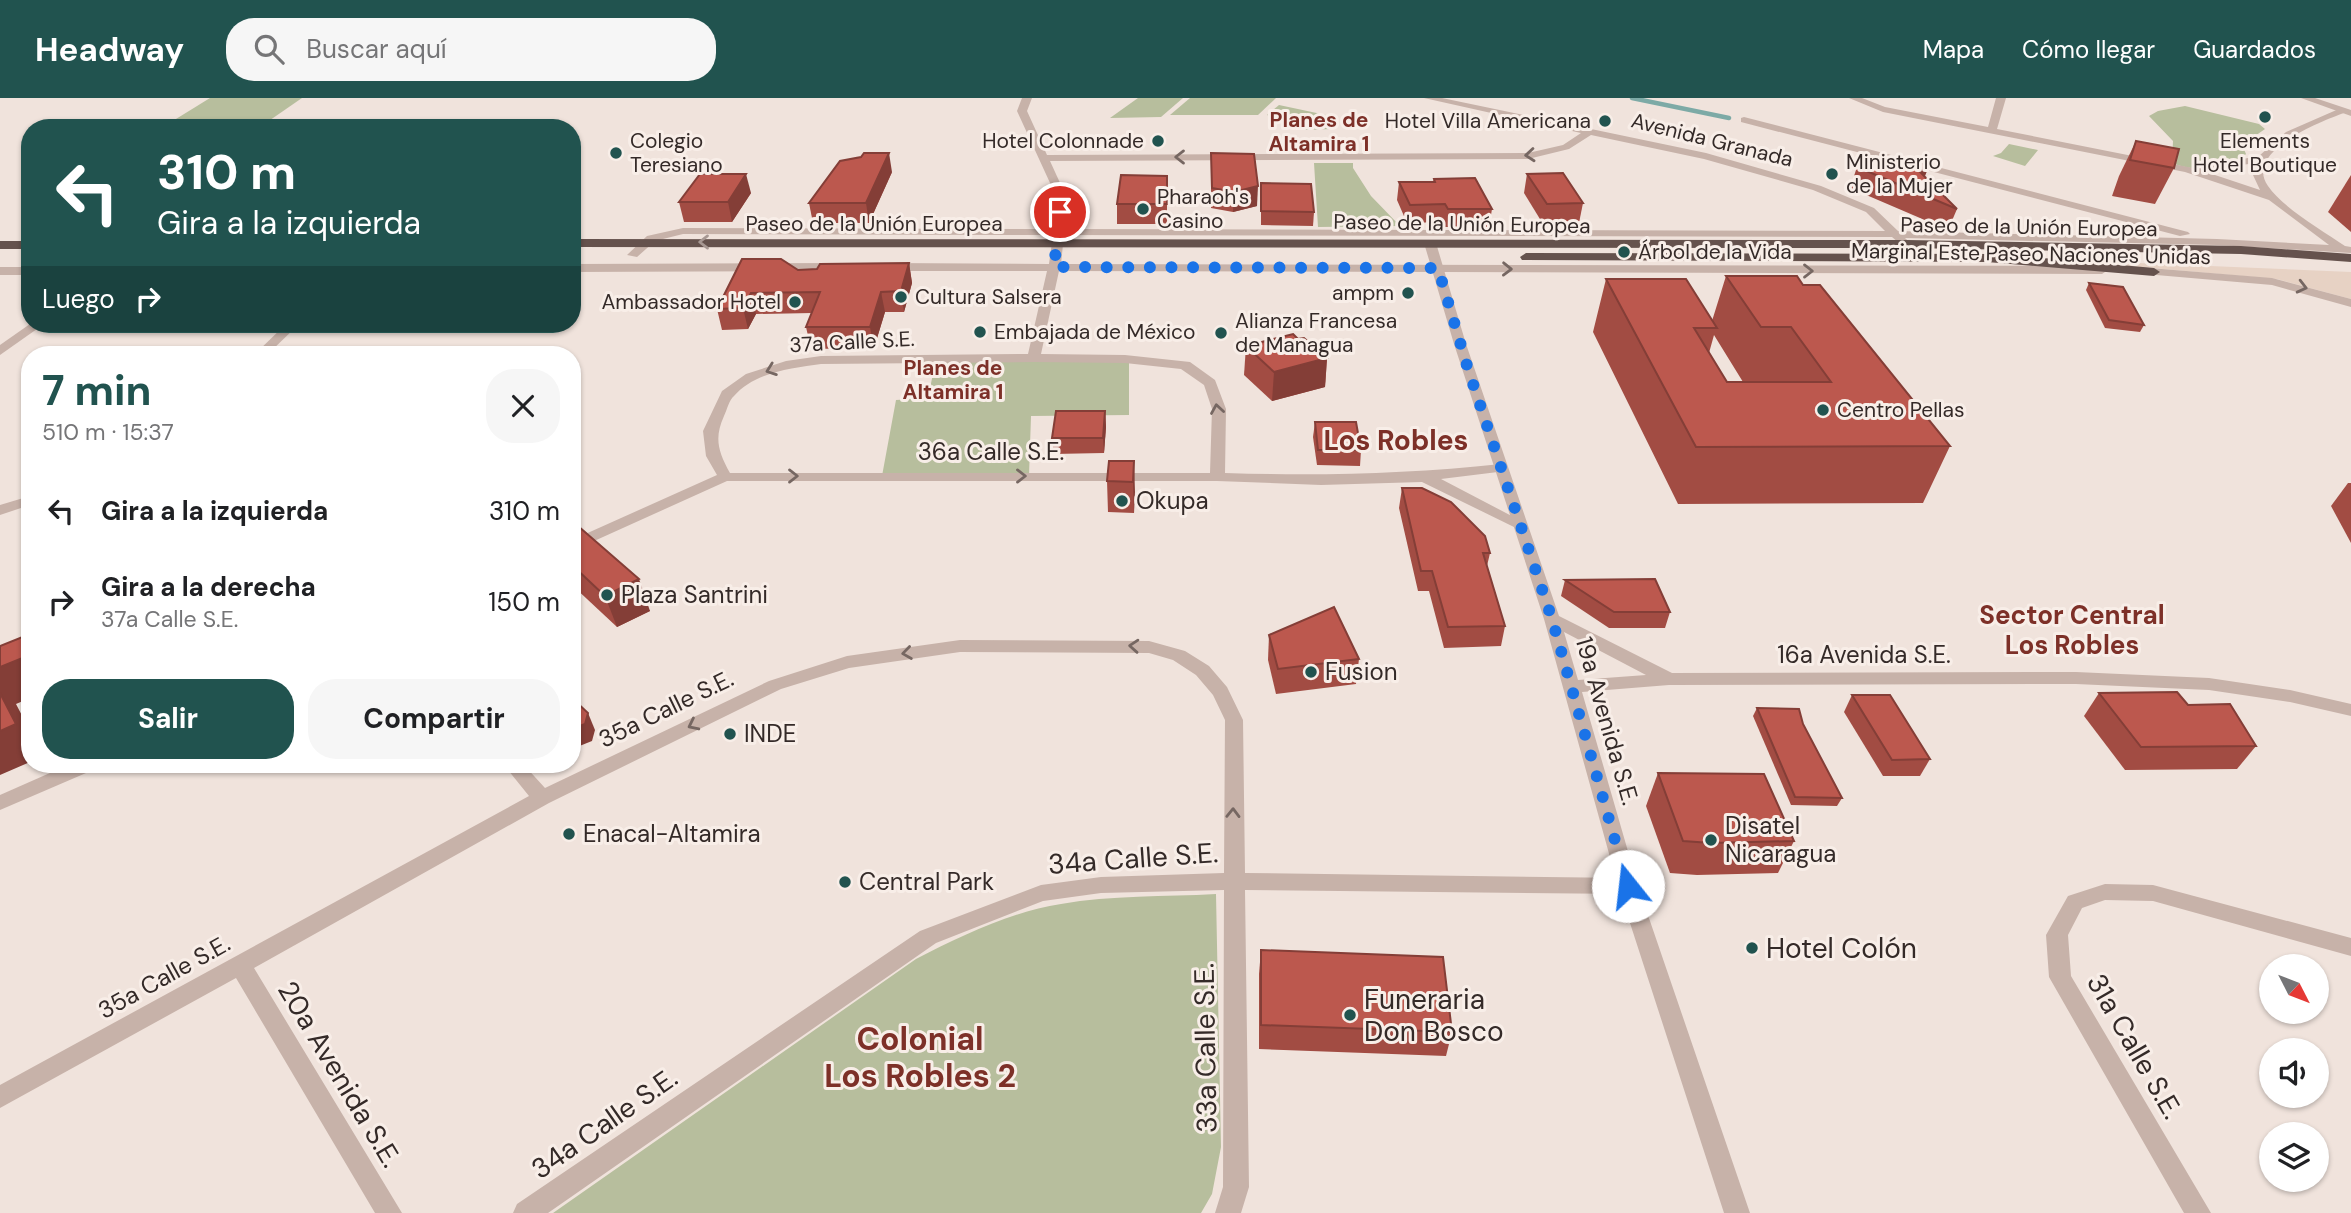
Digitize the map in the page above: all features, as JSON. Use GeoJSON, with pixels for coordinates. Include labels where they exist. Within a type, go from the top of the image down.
{"type":"FeatureCollection","features":[{"type":"Feature","properties":{"kind":"highway"},"geometry":{"type":"LineString","coordinates":[[2057,237],[2068,246]]}},
{"type":"Feature","properties":{"kind":"highway","name":"Paseo de la Unión Europea"},"geometry":{"type":"LineString","coordinates":[[581,243],[1645,259],[1986,258],[2257,262],[2351,267]]}},
{"type":"Feature","properties":{"kind":"highway","name":"Paseo de la Unión Europea"},"geometry":{"type":"LineString","coordinates":[[1434,255],[1907,244],[2348,252]]}},
{"type":"Feature","properties":{"kind":"highway"},"geometry":{"type":"LineString","coordinates":[[0,245],[21,245]]}},
{"type":"Feature","properties":{"kind":"highway","name":"Paseo de la Unión Europea"},"geometry":{"type":"LineString","coordinates":[[581,255],[1057,249]]}},
{"type":"Feature","properties":{"kind":"highway"},"geometry":{"type":"LineString","coordinates":[[0,257],[21,258]]}},
{"type":"Feature","properties":{"kind":"highway"},"geometry":{"type":"LineString","coordinates":[[1986,258],[2154,272]]}},
{"type":"Feature","properties":{"kind":"street"},"geometry":{"type":"LineString","coordinates":[[1027,98],[1022,111],[1061,197],[1057,249],[1034,358]]}},
{"type":"Feature","properties":{"kind":"street","name":"Avenida Granada"},"geometry":{"type":"LineString","coordinates":[[1429,98],[1706,156],[1817,188],[1862,206],[1921,259]]}},
{"type":"Feature","properties":{"kind":"street"},"geometry":{"type":"LineString","coordinates":[[1854,98],[1882,109],[2187,169],[2273,198]]}},
{"type":"Feature","properties":{"kind":"street"},"geometry":{"type":"LineString","coordinates":[[1992,131],[2001,98]]}},
{"type":"Feature","properties":{"kind":"street"},"geometry":{"type":"LineString","coordinates":[[2306,98],[2346,112]]}},
{"type":"Feature","properties":{"kind":"street"},"geometry":{"type":"LineString","coordinates":[[2346,112],[2293,129],[2262,159],[2257,174],[2262,186],[2273,198],[2348,252]]}},
{"type":"Feature","properties":{"kind":"street"},"geometry":{"type":"LineString","coordinates":[[1744,120],[2241,250]]}},
{"type":"Feature","properties":{"kind":"street"},"geometry":{"type":"LineString","coordinates":[[1043,158],[1528,156],[1566,147],[1592,130]]}},
{"type":"Feature","properties":{"kind":"street"},"geometry":{"type":"LineString","coordinates":[[2187,169],[2207,169],[2262,159]]}},
{"type":"Feature","properties":{"kind":"street"},"geometry":{"type":"LineString","coordinates":[[869,267],[1057,249],[1896,234],[2217,242],[2348,252]]}},
{"type":"Feature","properties":{"kind":"street"},"geometry":{"type":"LineString","coordinates":[[633,255],[646,242]]}},
{"type":"Feature","properties":{"kind":"street","name":"Marginal Este Paseo Naciones Unidas"},"geometry":{"type":"LineString","coordinates":[[1434,255],[2154,272],[2266,279],[2321,292],[2351,303]]}},
{"type":"Feature","properties":{"kind":"street","name":"19a Avenida S.E."},"geometry":{"type":"LineString","coordinates":[[1434,255],[1552,619],[1628,886],[1737,1213]]}},
{"type":"Feature","properties":{"kind":"street"},"geometry":{"type":"LineString","coordinates":[[581,268],[855,267]]}},
{"type":"Feature","properties":{"kind":"street"},"geometry":{"type":"LineString","coordinates":[[0,271],[21,271]]}},
{"type":"Feature","properties":{"kind":"street"},"geometry":{"type":"LineString","coordinates":[[0,351],[25,333]]}},
{"type":"Feature","properties":{"kind":"street"},"geometry":{"type":"LineString","coordinates":[[270,346],[283,333]]}},
{"type":"Feature","properties":{"kind":"street","name":"37a Calle S.E."},"geometry":{"type":"LineString","coordinates":[[725,477],[713,456],[710,431],[727,394],[751,377],[786,365],[821,360],[1034,358],[1125,359],[1185,365],[1210,383],[1219,409],[1217,477]]}},
{"type":"Feature","properties":{"kind":"street","name":"36a Calle S.E."},"geometry":{"type":"LineString","coordinates":[[581,543],[725,477],[1217,477],[1321,481],[1424,477],[1501,468]]}},
{"type":"Feature","properties":{"kind":"street","name":"36a Calle S.E."},"geometry":{"type":"LineString","coordinates":[[1424,477],[1519,524]]}},
{"type":"Feature","properties":{"kind":"street"},"geometry":{"type":"LineString","coordinates":[[0,510],[21,502]]}},
{"type":"Feature","properties":{"kind":"street","name":"16a Avenida S.E."},"geometry":{"type":"LineString","coordinates":[[1552,619],[1669,679]]}},
{"type":"Feature","properties":{"kind":"street","name":"35a Calle S.E."},"geometry":{"type":"LineString","coordinates":[[0,1097],[542,798],[775,685],[847,662],[960,646],[1149,647],[1176,651],[1213,680],[1227,699],[1234,720],[1232,881]]}},
{"type":"Feature","properties":{"kind":"street","name":"16a Avenida S.E."},"geometry":{"type":"LineString","coordinates":[[1572,687],[1669,679],[2076,678],[2209,684],[2290,696],[2351,710]]}},
{"type":"Feature","properties":{"kind":"street"},"geometry":{"type":"LineString","coordinates":[[0,803],[68,773]]}},
{"type":"Feature","properties":{"kind":"street"},"geometry":{"type":"LineString","coordinates":[[520,773],[542,798]]}},
{"type":"Feature","properties":{"kind":"street","name":"34a Calle S.E."},"geometry":{"type":"LineString","coordinates":[[526,1213],[928,937],[1041,893],[1101,885],[1232,881],[1628,886]]}},
{"type":"Feature","properties":{"kind":"street","name":"33a Calle S.E."},"geometry":{"type":"LineString","coordinates":[[1228,1213],[1236,1187],[1232,881]]}},
{"type":"Feature","properties":{"kind":"street","name":"31a Calle S.E."},"geometry":{"type":"LineString","coordinates":[[2198,1213],[2060,976],[2057,935],[2075,902],[2105,892],[2152,893],[2351,947]]}},
{"type":"Feature","properties":{"kind":"street","name":"20a Avenida S.E."},"geometry":{"type":"LineString","coordinates":[[240,965],[389,1213]]}},
{"type":"Feature","properties":{"kind":"green space"},"geometry":{"type":"Polygon","coordinates":[[[210,98],[302,98],[272,119],[176,119],[210,98]]]}},
{"type":"Feature","properties":{"kind":"green space"},"geometry":{"type":"Polygon","coordinates":[[[1138,98],[1183,98],[1161,117],[1110,118],[1138,98]]]}},
{"type":"Feature","properties":{"kind":"green space"},"geometry":{"type":"Polygon","coordinates":[[[1190,98],[1276,98],[1258,115],[1170,115],[1190,98]]]}},
{"type":"Feature","properties":{"kind":"green space"},"geometry":{"type":"Polygon","coordinates":[[[1279,105],[1326,115],[1331,129],[1306,130],[1267,115],[1279,105]]]}},
{"type":"Feature","properties":{"kind":"green space"},"geometry":{"type":"Polygon","coordinates":[[[2185,106],[2259,124],[2265,129],[2242,145],[2246,154],[2231,164],[2211,169],[2181,166],[2172,163],[2173,141],[2149,116],[2158,111],[2185,106]]]}},
{"type":"Feature","properties":{"kind":"green space"},"geometry":{"type":"Polygon","coordinates":[[[2009,144],[2038,150],[2025,166],[1993,156],[2001,153],[2009,144]]]}},
{"type":"Feature","properties":{"kind":"green space"},"geometry":{"type":"Polygon","coordinates":[[[1314,163],[1353,163],[1353,168],[1371,196],[1400,226],[1318,227],[1314,163]]]}},
{"type":"Feature","properties":{"kind":"green space"},"geometry":{"type":"Polygon","coordinates":[[[936,359],[1129,359],[1129,415],[1031,416],[1029,476],[882,476],[896,400],[928,398],[936,359]]]}},
{"type":"Feature","properties":{"kind":"green space"},"geometry":{"type":"Polygon","coordinates":[[[1216,894],[1221,1147],[1212,1194],[1201,1213],[553,1213],[916,959],[950,942],[1005,919],[1061,904],[1119,898],[1216,894]]]}},
{"type":"Feature","properties":{"kind":"shaded area"},"geometry":{"type":"Polygon","coordinates":[[[2114,262],[2351,272],[2351,299],[2277,279],[2118,265],[2114,262]]]}},
{"type":"Feature","properties":{"kind":"building"},"geometry":{"type":"Polygon","coordinates":[[[2136,141],[2179,149],[2174,168],[2130,160],[2136,141]]]}},
{"type":"Feature","properties":{"kind":"building"},"geometry":{"type":"Polygon","coordinates":[[[864,153],[889,153],[866,203],[809,203],[840,161],[861,157],[864,153]]]}},
{"type":"Feature","properties":{"kind":"building"},"geometry":{"type":"Polygon","coordinates":[[[1211,153],[1254,154],[1258,186],[1234,192],[1212,188],[1211,153]]]}},
{"type":"Feature","properties":{"kind":"building"},"geometry":{"type":"Polygon","coordinates":[[[1902,156],[1929,166],[1918,170],[1957,209],[1857,167],[1902,156]]]}},
{"type":"Feature","properties":{"kind":"building"},"geometry":{"type":"Polygon","coordinates":[[[1563,173],[1583,203],[1547,204],[1527,174],[1563,173]]]}},
{"type":"Feature","properties":{"kind":"building"},"geometry":{"type":"Polygon","coordinates":[[[700,174],[746,174],[728,202],[679,202],[700,174]]]}},
{"type":"Feature","properties":{"kind":"building"},"geometry":{"type":"Polygon","coordinates":[[[1121,175],[1167,176],[1167,204],[1117,204],[1121,175]]]}},
{"type":"Feature","properties":{"kind":"building"},"geometry":{"type":"Polygon","coordinates":[[[1475,178],[1492,209],[1448,209],[1445,204],[1410,205],[1399,182],[1435,182],[1434,179],[1475,178]]]}},
{"type":"Feature","properties":{"kind":"building"},"geometry":{"type":"Polygon","coordinates":[[[1261,183],[1311,184],[1314,212],[1261,211],[1261,183]]]}},
{"type":"Feature","properties":{"kind":"building"},"geometry":{"type":"Polygon","coordinates":[[[742,259],[781,259],[798,270],[817,269],[820,264],[909,263],[901,291],[881,292],[870,327],[806,327],[820,292],[751,293],[743,308],[717,309],[742,259]]]}},
{"type":"Feature","properties":{"kind":"building"},"geometry":{"type":"Polygon","coordinates":[[[1726,276],[1797,276],[1803,285],[1820,285],[1950,446],[1696,447],[1606,279],[1686,279],[1717,328],[1694,328],[1727,382],[1831,382],[1791,327],[1761,327],[1726,276]]]}},
{"type":"Feature","properties":{"kind":"building"},"geometry":{"type":"Polygon","coordinates":[[[2089,283],[2123,287],[2144,325],[2109,320],[2089,283]]]}},
{"type":"Feature","properties":{"kind":"building"},"geometry":{"type":"Polygon","coordinates":[[[1293,334],[1298,339],[1304,338],[1327,358],[1274,372],[1246,346],[1293,334]]]}},
{"type":"Feature","properties":{"kind":"building"},"geometry":{"type":"Polygon","coordinates":[[[1056,411],[1105,411],[1103,438],[1052,438],[1056,411]]]}},
{"type":"Feature","properties":{"kind":"building"},"geometry":{"type":"Polygon","coordinates":[[[1315,422],[1356,422],[1361,450],[1318,450],[1315,422]]]}},
{"type":"Feature","properties":{"kind":"building"},"geometry":{"type":"Polygon","coordinates":[[[1109,461],[1134,461],[1133,482],[1107,481],[1109,461]]]}},
{"type":"Feature","properties":{"kind":"building"},"geometry":{"type":"Polygon","coordinates":[[[1402,488],[1422,488],[1451,502],[1485,536],[1490,553],[1483,553],[1505,626],[1448,627],[1432,571],[1421,571],[1402,488]]]}},
{"type":"Feature","properties":{"kind":"building"},"geometry":{"type":"Polygon","coordinates":[[[581,529],[639,579],[605,596],[581,573],[581,529]]]}},
{"type":"Feature","properties":{"kind":"building"},"geometry":{"type":"Polygon","coordinates":[[[1655,579],[1670,612],[1614,612],[1565,580],[1655,579]]]}},
{"type":"Feature","properties":{"kind":"building"},"geometry":{"type":"Polygon","coordinates":[[[1334,607],[1359,659],[1278,669],[1269,635],[1334,607]]]}},
{"type":"Feature","properties":{"kind":"building"},"geometry":{"type":"Polygon","coordinates":[[[21,638],[21,659],[0,667],[0,646],[21,638]]]}},
{"type":"Feature","properties":{"kind":"building"},"geometry":{"type":"Polygon","coordinates":[[[2177,692],[2188,705],[2230,704],[2256,746],[2141,747],[2099,693],[2177,692]]]}},
{"type":"Feature","properties":{"kind":"building"},"geometry":{"type":"Polygon","coordinates":[[[0,693],[16,724],[0,731],[0,693]]]}},
{"type":"Feature","properties":{"kind":"building"},"geometry":{"type":"Polygon","coordinates":[[[1852,695],[1890,695],[1930,759],[1892,760],[1852,695]]]}},
{"type":"Feature","properties":{"kind":"building"},"geometry":{"type":"Polygon","coordinates":[[[581,706],[588,713],[585,724],[581,726],[581,706]]]}},
{"type":"Feature","properties":{"kind":"building"},"geometry":{"type":"Polygon","coordinates":[[[1757,708],[1799,709],[1803,724],[1842,798],[1795,797],[1757,708]]]}},
{"type":"Feature","properties":{"kind":"building"},"geometry":{"type":"Polygon","coordinates":[[[1658,773],[1764,774],[1794,841],[1683,841],[1658,773]]]}},
{"type":"Feature","properties":{"kind":"building","name":"Funeraria Don Bosco"},"geometry":{"type":"Polygon","coordinates":[[[1261,950],[1443,957],[1452,1032],[1261,1025],[1261,950]]]}},
{"type":"Feature","properties":{"kind":"waterway"},"geometry":{"type":"LineString","coordinates":[[1632,98],[1729,118]]}},
{"type":"Feature","properties":{"kind":"place","name":"Elements Hotel Boutique"},"geometry":{"type":"Point","coordinates":[2265,117]}},
{"type":"Feature","properties":{"kind":"place","name":"Hotel Villa Americana"},"geometry":{"type":"Point","coordinates":[1605,121]}},
{"type":"Feature","properties":{"kind":"place","name":"Hotel Colonnade"},"geometry":{"type":"Point","coordinates":[1158,141]}},
{"type":"Feature","properties":{"kind":"place","name":"Colegio Teresiano"},"geometry":{"type":"Point","coordinates":[616,153]}},
{"type":"Feature","properties":{"kind":"place","name":"Ministerio de la Mujer"},"geometry":{"type":"Point","coordinates":[1832,174]}},
{"type":"Feature","properties":{"kind":"place","name":"Pharaoh's Casino"},"geometry":{"type":"Point","coordinates":[1143,209]}},
{"type":"Feature","properties":{"kind":"place","name":"Árbol de la Vida"},"geometry":{"type":"Point","coordinates":[1624,252]}},
{"type":"Feature","properties":{"kind":"place","name":"ampm"},"geometry":{"type":"Point","coordinates":[1408,293]}},
{"type":"Feature","properties":{"kind":"place","name":"Cultura Salsera"},"geometry":{"type":"Point","coordinates":[901,297]}},
{"type":"Feature","properties":{"kind":"place","name":"Ambassador Hotel"},"geometry":{"type":"Point","coordinates":[795,302]}},
{"type":"Feature","properties":{"kind":"place","name":"Embajada de México"},"geometry":{"type":"Point","coordinates":[980,332]}},
{"type":"Feature","properties":{"kind":"place","name":"Alianza Francesa de Managua"},"geometry":{"type":"Point","coordinates":[1221,333]}},
{"type":"Feature","properties":{"kind":"place","name":"Centro Pellas"},"geometry":{"type":"Point","coordinates":[1823,410]}},
{"type":"Feature","properties":{"kind":"place","name":"Okupa"},"geometry":{"type":"Point","coordinates":[1122,501]}},
{"type":"Feature","properties":{"kind":"place","name":"Plaza Santrini"},"geometry":{"type":"Point","coordinates":[607,595]}},
{"type":"Feature","properties":{"kind":"place","name":"Fusion"},"geometry":{"type":"Point","coordinates":[1311,672]}},
{"type":"Feature","properties":{"kind":"place","name":"INDE"},"geometry":{"type":"Point","coordinates":[730,734]}},
{"type":"Feature","properties":{"kind":"place","name":"Enacal-Altamira"},"geometry":{"type":"Point","coordinates":[569,834]}},
{"type":"Feature","properties":{"kind":"place","name":"Disatel Nicaragua"},"geometry":{"type":"Point","coordinates":[1711,840]}},
{"type":"Feature","properties":{"kind":"place","name":"Central Park"},"geometry":{"type":"Point","coordinates":[845,882]}},
{"type":"Feature","properties":{"kind":"place","name":"Hotel Colón"},"geometry":{"type":"Point","coordinates":[1752,948]}},
{"type":"Feature","properties":{"kind":"place","name":"Funeraria Don Bosco"},"geometry":{"type":"Point","coordinates":[1350,1015]}},
{"type":"Feature","properties":{"kind":"district","name":"Planes de Altamira 1"},"geometry":{"type":"Point","coordinates":[1319,132]}},
{"type":"Feature","properties":{"kind":"district","name":"Planes de Altamira 1"},"geometry":{"type":"Point","coordinates":[953,380]}},
{"type":"Feature","properties":{"kind":"district","name":"Los Robles"},"geometry":{"type":"Point","coordinates":[1396,440]}},
{"type":"Feature","properties":{"kind":"district","name":"Sector Central Los Robles"},"geometry":{"type":"Point","coordinates":[2072,630]}},
{"type":"Feature","properties":{"kind":"district","name":"Colonial Los Robles 2"},"geometry":{"type":"Point","coordinates":[920,1058]}},
{"type":"Feature","properties":{"kind":"route"},"geometry":{"type":"LineString","coordinates":[[1060,212],[1054,267],[1438,268],[1468,369],[1552,619],[1628,886]]}}]}
